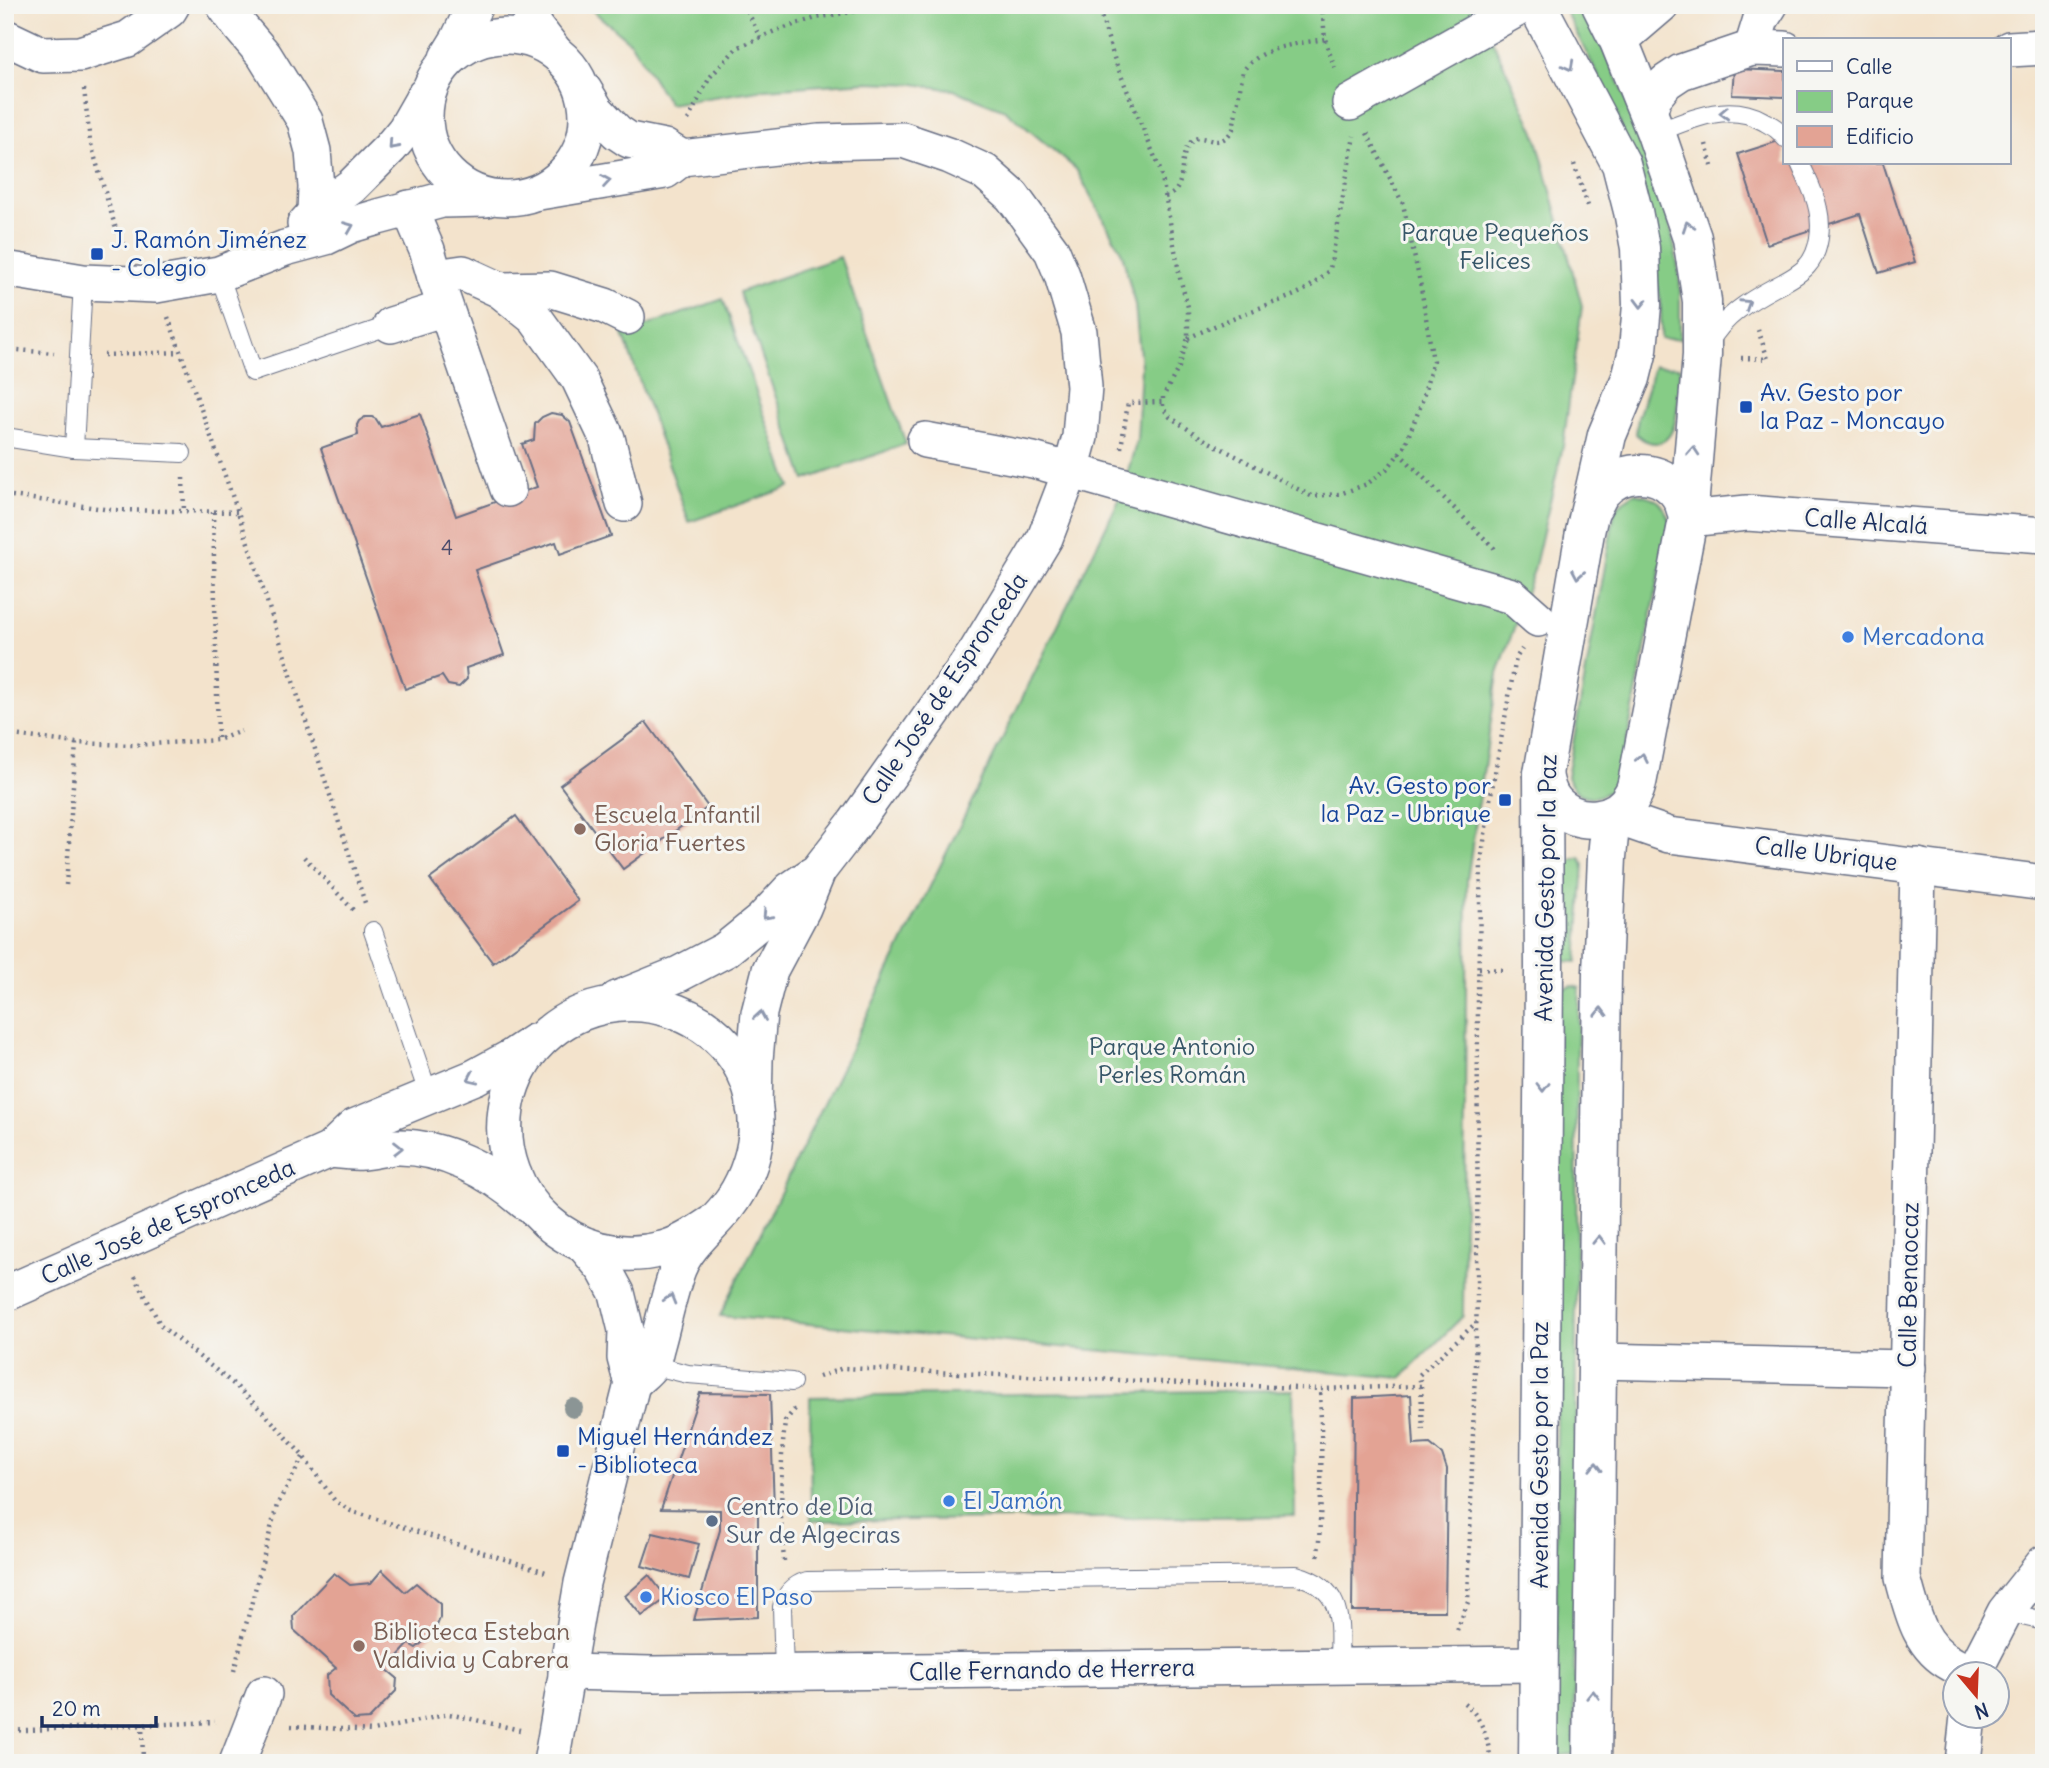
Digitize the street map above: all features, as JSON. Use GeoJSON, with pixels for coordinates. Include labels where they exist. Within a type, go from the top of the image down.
{"type":"FeatureCollection","features":[{"type":"Feature","properties":{"kind":"main road","name":"Avenida Gesto por la Paz"},"geometry":{"type":"LineString","coordinates":[[1537,5],[1621,164],[1640,248],[1642,305],[1638,350],[1631,378],[1607,435],[1586,532],[1543,774],[1538,1763]]}},
{"type":"Feature","properties":{"kind":"main road"},"geometry":{"type":"LineString","coordinates":[[1543,774],[1546,789],[1554,802],[1566,813],[1580,818],[1596,819],[1611,815],[1624,806],[1633,793],[1688,519],[1702,355],[1702,301],[1692,238],[1652,124],[1619,41],[1601,5]]}},
{"type":"Feature","properties":{"kind":"main road"},"geometry":{"type":"LineString","coordinates":[[1592,507],[1600,493],[1613,481],[1629,474],[1646,474],[1662,479],[1675,489],[1685,503],[1688,519]]}},
{"type":"Feature","properties":{"kind":"main road"},"geometry":{"type":"LineString","coordinates":[[1592,1763],[1602,972],[1611,815]]}},
{"type":"Feature","properties":{"kind":"street"},"geometry":{"type":"LineString","coordinates":[[5,37],[43,55],[80,54],[128,39],[169,10],[172,5]]}},
{"type":"Feature","properties":{"kind":"street"},"geometry":{"type":"LineString","coordinates":[[224,5],[264,55],[305,121],[313,151],[315,213]]}},
{"type":"Feature","properties":{"kind":"street"},"geometry":{"type":"LineString","coordinates":[[285,248],[315,213],[352,186],[405,130],[458,40],[475,5]]}},
{"type":"Feature","properties":{"kind":"street"},"geometry":{"type":"LineString","coordinates":[[528,5],[536,26],[554,51],[570,66],[596,110],[617,132],[629,140],[664,147],[682,158]]}},
{"type":"Feature","properties":{"kind":"street"},"geometry":{"type":"LineString","coordinates":[[1354,109],[1524,5]]}},
{"type":"Feature","properties":{"kind":"street"},"geometry":{"type":"LineString","coordinates":[[1619,41],[1661,5]]}},
{"type":"Feature","properties":{"kind":"street"},"geometry":{"type":"LineString","coordinates":[[1652,124],[1654,97],[1673,77],[1681,72],[1768,48],[1761,19],[1770,5]]}},
{"type":"Feature","properties":{"kind":"street"},"geometry":{"type":"LineString","coordinates":[[497,198],[476,193],[458,183],[442,168],[431,150],[425,130],[424,108],[434,78],[454,53],[472,42],[493,36],[536,40],[554,51]]}},
{"type":"Feature","properties":{"kind":"street"},"geometry":{"type":"LineString","coordinates":[[2010,49],[2044,47]]}},
{"type":"Feature","properties":{"kind":"street"},"geometry":{"type":"LineString","coordinates":[[5,269],[83,282],[156,285],[219,274],[285,248],[326,237],[355,224],[409,208],[442,201],[519,197],[539,192],[557,181],[572,165],[582,146],[587,125],[587,104],[580,84]]}},
{"type":"Feature","properties":{"kind":"street","name":"Calle José de Espronceda"},"geometry":{"type":"LineString","coordinates":[[539,192],[665,172],[682,158],[819,142],[903,140],[950,156],[985,173],[1012,196],[1052,251],[1079,332],[1084,387],[1080,437],[1071,470],[1045,538],[976,652],[818,871],[803,908],[771,970],[760,1013],[755,1060],[755,1134],[751,1160],[742,1185],[727,1207],[709,1225]]}},
{"type":"Feature","properties":{"kind":"street"},"geometry":{"type":"LineString","coordinates":[[409,208],[427,250],[508,489]]}},
{"type":"Feature","properties":{"kind":"street"},"geometry":{"type":"LineString","coordinates":[[391,325],[463,273],[500,290],[535,318],[579,379],[607,438],[624,504]]}},
{"type":"Feature","properties":{"kind":"street"},"geometry":{"type":"LineString","coordinates":[[500,290],[550,289],[605,306],[627,317]]}},
{"type":"Feature","properties":{"kind":"street"},"geometry":{"type":"LineString","coordinates":[[925,440],[1033,460],[1071,470],[1512,596],[1538,619]]}},
{"type":"Feature","properties":{"kind":"street","name":"Calle Alcalá"},"geometry":{"type":"LineString","coordinates":[[1688,519],[1747,513],[2044,535]]}},
{"type":"Feature","properties":{"kind":"street","name":"Calle Ubrique"},"geometry":{"type":"LineString","coordinates":[[1611,815],[1669,835],[2044,883]]}},
{"type":"Feature","properties":{"kind":"street","name":"Calle Benaocaz"},"geometry":{"type":"LineString","coordinates":[[1918,866],[1903,1578],[1914,1619],[1930,1648],[1946,1660]]}},
{"type":"Feature","properties":{"kind":"street","name":"Calle José de Espronceda"},"geometry":{"type":"LineString","coordinates":[[5,1294],[330,1150],[354,1127],[475,1077],[510,1058],[573,1016],[679,974],[725,950],[762,920],[790,890],[818,871]]}},
{"type":"Feature","properties":{"kind":"street"},"geometry":{"type":"LineString","coordinates":[[598,1007],[624,1003],[650,1004],[675,1011],[698,1023],[719,1039],[736,1059],[754,1108]]}},
{"type":"Feature","properties":{"kind":"street"},"geometry":{"type":"LineString","coordinates":[[551,1030],[532,1049],[518,1071],[508,1096],[504,1121],[512,1173],[524,1196],[541,1217],[561,1233],[584,1245],[610,1252],[636,1253],[662,1249],[687,1240],[709,1225]]}},
{"type":"Feature","properties":{"kind":"street","name":"Calle José de Espronceda"},"geometry":{"type":"LineString","coordinates":[[330,1150],[360,1152],[395,1147],[430,1151],[464,1162],[506,1185],[541,1217]]}},
{"type":"Feature","properties":{"kind":"street"},"geometry":{"type":"LineString","coordinates":[[551,1763],[582,1583],[641,1374],[679,1268],[709,1225]]}},
{"type":"Feature","properties":{"kind":"street"},"geometry":{"type":"LineString","coordinates":[[584,1245],[604,1269],[617,1293],[626,1330],[625,1358],[641,1374]]}},
{"type":"Feature","properties":{"kind":"street"},"geometry":{"type":"LineString","coordinates":[[1597,1361],[1908,1367]]}},
{"type":"Feature","properties":{"kind":"street"},"geometry":{"type":"LineString","coordinates":[[1980,1660],[2005,1612],[2044,1563]]}},
{"type":"Feature","properties":{"kind":"street","name":"Calle Fernando de Herrera"},"geometry":{"type":"LineString","coordinates":[[566,1672],[784,1673],[1538,1664]]}},
{"type":"Feature","properties":{"kind":"street"},"geometry":{"type":"LineString","coordinates":[[237,1763],[264,1694]]}},
{"type":"Feature","properties":{"kind":"street"},"geometry":{"type":"LineString","coordinates":[[1963,1763],[1967,1730]]}},
{"type":"Feature","properties":{"kind":"lane"},"geometry":{"type":"LineString","coordinates":[[1652,124],[1715,113],[1737,113],[1758,118],[1779,130],[1783,135]]}},
{"type":"Feature","properties":{"kind":"lane"},"geometry":{"type":"LineString","coordinates":[[1702,355],[1716,332],[1736,311],[1808,266],[1817,248],[1820,228],[1818,207],[1800,164]]}},
{"type":"Feature","properties":{"kind":"lane"},"geometry":{"type":"LineString","coordinates":[[219,274],[253,372],[391,325]]}},
{"type":"Feature","properties":{"kind":"lane"},"geometry":{"type":"LineString","coordinates":[[74,448],[83,282]]}},
{"type":"Feature","properties":{"kind":"lane"},"geometry":{"type":"LineString","coordinates":[[5,437],[74,448],[182,453]]}},
{"type":"Feature","properties":{"kind":"lane"},"geometry":{"type":"LineString","coordinates":[[373,931],[429,1096]]}},
{"type":"Feature","properties":{"kind":"lane"},"geometry":{"type":"LineString","coordinates":[[641,1374],[688,1374],[792,1382]]}},
{"type":"Feature","properties":{"kind":"lane"},"geometry":{"type":"LineString","coordinates":[[784,1673],[784,1598],[790,1590],[807,1580],[1296,1576],[1310,1579],[1323,1587],[1332,1598],[1338,1611],[1339,1667]]}},
{"type":"Feature","properties":{"kind":"lane"},"geometry":{"type":"LineString","coordinates":[[2005,1612],[2044,1621]]}},
{"type":"Feature","properties":{"kind":"path"},"geometry":{"type":"LineString","coordinates":[[745,5],[760,38]]}},
{"type":"Feature","properties":{"kind":"path"},"geometry":{"type":"LineString","coordinates":[[682,158],[689,115],[709,77],[737,48],[775,31],[872,5]]}},
{"type":"Feature","properties":{"kind":"path"},"geometry":{"type":"LineString","coordinates":[[1095,5],[1161,172],[1180,278],[1188,307],[1188,338],[1179,367],[1162,402],[1166,413],[1200,437],[1311,496],[1340,494],[1367,484],[1388,468],[1404,447],[1421,405],[1433,361],[1421,287],[1403,204],[1340,86],[1325,38],[1322,5]]}},
{"type":"Feature","properties":{"kind":"path"},"geometry":{"type":"LineString","coordinates":[[1166,197],[1178,190],[1182,157],[1193,139],[1203,138],[1215,142],[1230,134],[1243,71],[1248,64],[1279,48],[1325,38]]}},
{"type":"Feature","properties":{"kind":"path"},"geometry":{"type":"LineString","coordinates":[[80,54],[90,141],[118,236],[156,285],[238,512],[373,931]]}},
{"type":"Feature","properties":{"kind":"path"},"geometry":{"type":"LineString","coordinates":[[1188,338],[1255,309],[1301,293],[1317,283],[1330,269],[1354,109]]}},
{"type":"Feature","properties":{"kind":"path"},"geometry":{"type":"LineString","coordinates":[[1113,482],[1128,403],[1162,402]]}},
{"type":"Feature","properties":{"kind":"path"},"geometry":{"type":"LineString","coordinates":[[1399,453],[1493,548],[1504,571],[1507,595]]}},
{"type":"Feature","properties":{"kind":"path"},"geometry":{"type":"LineString","coordinates":[[5,495],[111,510],[238,512]]}},
{"type":"Feature","properties":{"kind":"path"},"geometry":{"type":"LineString","coordinates":[[213,512],[218,740]]}},
{"type":"Feature","properties":{"kind":"path"},"geometry":{"type":"LineString","coordinates":[[5,734],[76,743],[133,745],[218,740],[241,731]]}},
{"type":"Feature","properties":{"kind":"path"},"geometry":{"type":"LineString","coordinates":[[66,885],[76,743]]}},
{"type":"Feature","properties":{"kind":"path"},"geometry":{"type":"LineString","coordinates":[[304,857],[373,931]]}},
{"type":"Feature","properties":{"kind":"path"},"geometry":{"type":"LineString","coordinates":[[119,1244],[161,1326],[236,1386],[270,1419],[303,1456],[335,1501],[351,1511],[582,1583]]}},
{"type":"Feature","properties":{"kind":"path"},"geometry":{"type":"LineString","coordinates":[[1423,1433],[1419,1375],[1477,1322]]}},
{"type":"Feature","properties":{"kind":"path"},"geometry":{"type":"LineString","coordinates":[[811,1384],[823,1374],[844,1368],[1320,1389],[1421,1386]]}},
{"type":"Feature","properties":{"kind":"path"},"geometry":{"type":"LineString","coordinates":[[1310,1579],[1317,1557],[1321,1516],[1320,1389]]}},
{"type":"Feature","properties":{"kind":"path"},"geometry":{"type":"LineString","coordinates":[[781,1522],[785,1421],[801,1402]]}},
{"type":"Feature","properties":{"kind":"path"},"geometry":{"type":"LineString","coordinates":[[264,1694],[234,1672],[277,1505],[303,1456]]}},
{"type":"Feature","properties":{"kind":"path"},"geometry":{"type":"LineString","coordinates":[[142,1724],[143,1763]]}},
{"type":"Feature","properties":{"kind":"green space","name":"Parque Antonio Perles Román"},"geometry":{"type":"Polygon","coordinates":[[[586,5],[1476,5],[1535,132],[1582,306],[1563,446],[1534,570],[1498,674],[1467,880],[1463,1316],[1401,1378],[720,1316],[1120,498],[1137,440],[1141,366],[1135,305],[1122,253],[1076,169],[1005,110],[954,90],[914,84],[868,82],[765,89],[669,104],[631,43],[586,5]]]}},
{"type":"Feature","properties":{"kind":"green space"},"geometry":{"type":"Polygon","coordinates":[[[1562,5],[1581,5],[1615,72],[1663,186],[1680,277],[1680,339],[1661,339],[1661,301],[1620,123],[1562,5]]]}},
{"type":"Feature","properties":{"kind":"green space"},"geometry":{"type":"Polygon","coordinates":[[[840,257],[906,444],[805,480],[739,292],[840,257]]]}},
{"type":"Feature","properties":{"kind":"green space"},"geometry":{"type":"Polygon","coordinates":[[[723,299],[790,487],[689,522],[623,334],[723,299]]]}},
{"type":"Feature","properties":{"kind":"green space"},"geometry":{"type":"Polygon","coordinates":[[[1654,366],[1680,367],[1674,425],[1664,441],[1655,443],[1636,434],[1638,418],[1654,366]]]}},
{"type":"Feature","properties":{"kind":"green space"},"geometry":{"type":"Polygon","coordinates":[[[1635,493],[1658,501],[1665,509],[1670,522],[1619,780],[1606,793],[1591,797],[1578,792],[1567,777],[1615,510],[1635,493]]]}},
{"type":"Feature","properties":{"kind":"green space"},"geometry":{"type":"Polygon","coordinates":[[[1580,857],[1584,864],[1577,962],[1561,961],[1567,867],[1569,861],[1580,857]]]}},
{"type":"Feature","properties":{"kind":"green space"},"geometry":{"type":"Polygon","coordinates":[[[1572,986],[1580,988],[1577,1054],[1574,1754],[1556,1756],[1558,997],[1564,989],[1572,986]]]}},
{"type":"Feature","properties":{"kind":"green space"},"geometry":{"type":"Polygon","coordinates":[[[1293,1390],[1295,1516],[811,1521],[810,1397],[1293,1390]]]}},
{"type":"Feature","properties":{"kind":"building"},"geometry":{"type":"Polygon","coordinates":[[[1734,69],[1783,71],[1783,97],[1732,95],[1734,69]]]}},
{"type":"Feature","properties":{"kind":"building"},"geometry":{"type":"Polygon","coordinates":[[[1783,140],[1783,164],[1883,164],[1915,262],[1879,273],[1860,214],[1767,244],[1738,154],[1783,140]]]}},
{"type":"Feature","properties":{"kind":"building"},"geometry":{"type":"Polygon","coordinates":[[[551,413],[562,415],[570,422],[611,536],[560,554],[556,542],[475,570],[504,655],[466,668],[467,679],[459,687],[448,685],[442,676],[405,689],[321,448],[358,435],[357,425],[365,417],[376,419],[381,427],[420,414],[456,516],[537,487],[522,444],[534,440],[535,424],[551,413]]]}},
{"type":"Feature","properties":{"kind":"building"},"geometry":{"type":"Polygon","coordinates":[[[646,722],[708,807],[623,869],[560,785],[646,722]]]}},
{"type":"Feature","properties":{"kind":"building"},"geometry":{"type":"Polygon","coordinates":[[[516,816],[578,901],[493,963],[430,879],[516,816]]]}},
{"type":"Feature","properties":{"kind":"building"},"geometry":{"type":"Polygon","coordinates":[[[700,1393],[770,1394],[774,1508],[758,1508],[758,1617],[694,1620],[720,1530],[720,1510],[661,1509],[700,1393]]]}},
{"type":"Feature","properties":{"kind":"building"},"geometry":{"type":"Polygon","coordinates":[[[1411,1395],[1414,1445],[1430,1444],[1442,1454],[1447,1469],[1445,1611],[1352,1611],[1354,1398],[1411,1395]]]}},
{"type":"Feature","properties":{"kind":"building"},"geometry":{"type":"Polygon","coordinates":[[[653,1533],[699,1544],[689,1579],[642,1566],[653,1533]]]}},
{"type":"Feature","properties":{"kind":"building","name":"Biblioteca Esteban Valdivia y Cabrera"},"geometry":{"type":"Polygon","coordinates":[[[382,1570],[405,1592],[416,1583],[440,1604],[440,1618],[434,1633],[416,1648],[409,1644],[386,1669],[397,1678],[396,1691],[369,1719],[355,1720],[328,1695],[327,1675],[336,1668],[294,1630],[293,1616],[334,1573],[350,1585],[371,1583],[382,1570]]]}},
{"type":"Feature","properties":{"kind":"building","name":"Kiosco El Paso"},"geometry":{"type":"Polygon","coordinates":[[[649,1575],[667,1598],[642,1616],[625,1596],[649,1575]]]}},
{"type":"Feature","properties":{"kind":"place","name":"J. Ramón Jiménez - Colegio"},"geometry":{"type":"Point","coordinates":[97,254]}},
{"type":"Feature","properties":{"kind":"place","name":"Av. Gesto por la Paz - Moncayo"},"geometry":{"type":"Point","coordinates":[1746,407]}},
{"type":"Feature","properties":{"kind":"place","name":"Mercadona"},"geometry":{"type":"Point","coordinates":[1848,637]}},
{"type":"Feature","properties":{"kind":"place","name":"Av. Gesto por la Paz - Ubrique"},"geometry":{"type":"Point","coordinates":[1505,800]}},
{"type":"Feature","properties":{"kind":"place","name":"Escuela Infantil Gloria Fuertes"},"geometry":{"type":"Point","coordinates":[580,829]}},
{"type":"Feature","properties":{"kind":"place","name":"Miguel Hernández - Biblioteca"},"geometry":{"type":"Point","coordinates":[563,1451]}},
{"type":"Feature","properties":{"kind":"place","name":"El Jamón"},"geometry":{"type":"Point","coordinates":[949,1501]}},
{"type":"Feature","properties":{"kind":"place","name":"Centro de Día Sur de Algeciras"},"geometry":{"type":"Point","coordinates":[712,1521]}},
{"type":"Feature","properties":{"kind":"place","name":"Kiosco El Paso"},"geometry":{"type":"Point","coordinates":[646,1597]}},
{"type":"Feature","properties":{"kind":"place","name":"Biblioteca Esteban Valdivia y Cabrera"},"geometry":{"type":"Point","coordinates":[359,1646]}},
{"type":"Feature","properties":{"kind":"park label","name":"Parque Pequeños Felices"},"geometry":{"type":"Point","coordinates":[1495,247]}}]}
